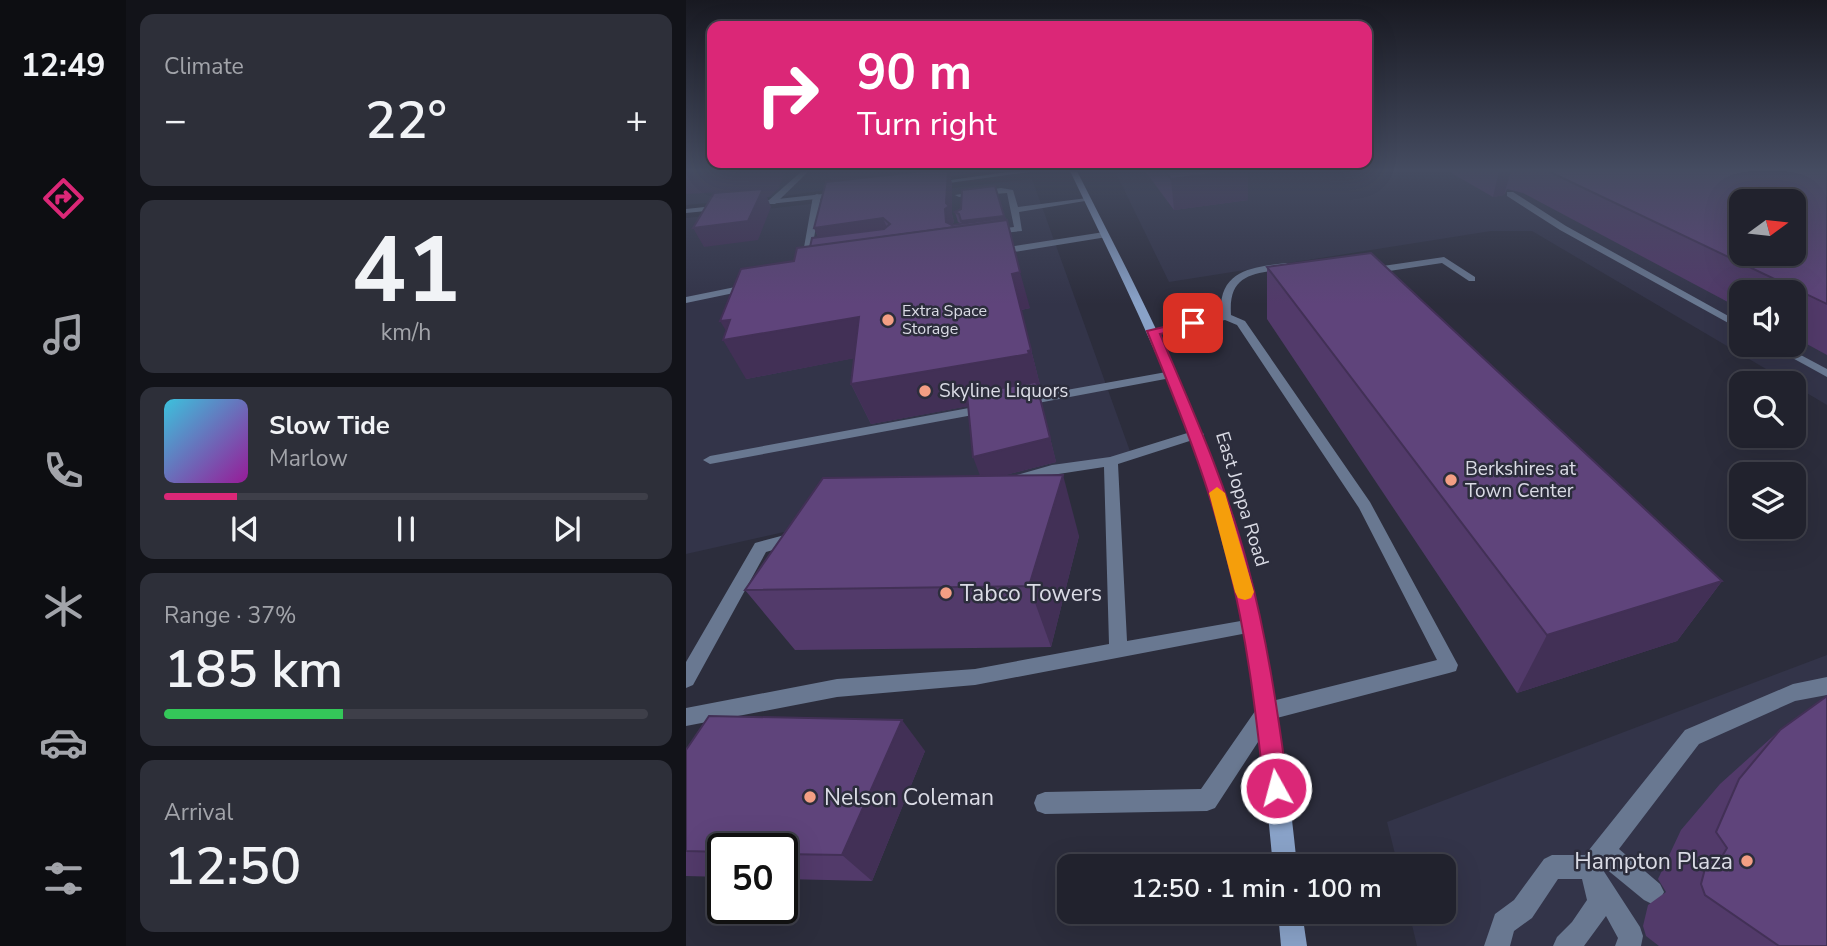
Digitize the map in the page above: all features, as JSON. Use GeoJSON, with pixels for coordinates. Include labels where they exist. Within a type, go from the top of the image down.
{"type":"FeatureCollection","features":[{"type":"Feature","properties":{"kind":"main road","name":"East Joppa Road"},"geometry":{"type":"LineString","coordinates":[[1095,215],[1172,375],[1197,434],[1228,530],[1252,626],[1267,710],[1284,854]]}},
{"type":"Feature","properties":{"kind":"main road"},"geometry":{"type":"LineString","coordinates":[[1291,924],[1294,946]]}},
{"type":"Feature","properties":{"kind":"street"},"geometry":{"type":"LineString","coordinates":[[814,215],[807,253],[835,249]]}},
{"type":"Feature","properties":{"kind":"street"},"geometry":{"type":"LineString","coordinates":[[982,234],[1019,229],[1016,215]]}},
{"type":"Feature","properties":{"kind":"street"},"geometry":{"type":"LineString","coordinates":[[1543,215],[1729,320]]}},
{"type":"Feature","properties":{"kind":"street"},"geometry":{"type":"LineString","coordinates":[[1006,222],[1017,221]]}},
{"type":"Feature","properties":{"kind":"street"},"geometry":{"type":"LineString","coordinates":[[985,253],[1104,234]]}},
{"type":"Feature","properties":{"kind":"street"},"geometry":{"type":"LineString","coordinates":[[1376,272],[1444,260],[1472,279]]}},
{"type":"Feature","properties":{"kind":"street"},"geometry":{"type":"LineString","coordinates":[[1226,317],[1225,295],[1244,274],[1300,265]]}},
{"type":"Feature","properties":{"kind":"street"},"geometry":{"type":"LineString","coordinates":[[686,300],[761,285]]}},
{"type":"Feature","properties":{"kind":"street"},"geometry":{"type":"LineString","coordinates":[[1045,803],[1208,800],[1267,710],[1448,665],[1365,506],[1241,323],[1226,317],[1153,331]]}},
{"type":"Feature","properties":{"kind":"street"},"geometry":{"type":"LineString","coordinates":[[1796,357],[1827,374]]}},
{"type":"Feature","properties":{"kind":"street"},"geometry":{"type":"LineString","coordinates":[[710,460],[1172,375]]}},
{"type":"Feature","properties":{"kind":"street"},"geometry":{"type":"LineString","coordinates":[[999,484],[1052,470],[1111,461],[1197,434]]}},
{"type":"Feature","properties":{"kind":"street"},"geometry":{"type":"LineString","coordinates":[[1111,461],[1118,650]]}},
{"type":"Feature","properties":{"kind":"street"},"geometry":{"type":"LineString","coordinates":[[686,679],[761,547],[814,533]]}},
{"type":"Feature","properties":{"kind":"street"},"geometry":{"type":"LineString","coordinates":[[686,717],[837,688],[975,677],[1252,626]]}},
{"type":"Feature","properties":{"kind":"street"},"geometry":{"type":"LineString","coordinates":[[1566,946],[1581,932],[1600,903],[1597,859],[1692,737],[1793,693],[1827,685]]}},
{"type":"Feature","properties":{"kind":"street"},"geometry":{"type":"LineString","coordinates":[[1597,859],[1631,936],[1628,946]]}},
{"type":"Feature","properties":{"kind":"street"},"geometry":{"type":"LineString","coordinates":[[1498,946],[1504,923],[1523,909],[1552,867],[1597,859],[1652,892]]}},
{"type":"Feature","properties":{"kind":"shaded area"},"geometry":{"type":"Polygon","coordinates":[[[711,215],[1045,215],[1131,454],[686,554],[686,218],[711,215]]]}},
{"type":"Feature","properties":{"kind":"shaded area"},"geometry":{"type":"Polygon","coordinates":[[[1136,215],[1729,215],[1729,266],[1806,266],[1806,215],[1827,215],[1827,405],[1806,393],[1806,371],[1769,371],[1746,357],[1806,357],[1806,280],[1729,280],[1729,347],[1532,231],[1491,231],[1169,282],[1136,215]]]}},
{"type":"Feature","properties":{"kind":"shaded area"},"geometry":{"type":"Polygon","coordinates":[[[1827,655],[1827,946],[1417,946],[1412,924],[1456,924],[1456,854],[1395,854],[1387,822],[1827,655]]]}},
{"type":"Feature","properties":{"kind":"building"},"geometry":{"type":"Polygon","coordinates":[[[701,215],[751,215],[748,221],[693,228],[701,215]]]}},
{"type":"Feature","properties":{"kind":"building"},"geometry":{"type":"Polygon","coordinates":[[[817,215],[945,215],[946,222],[952,225],[1006,220],[810,247],[812,238],[884,229],[890,224],[883,218],[814,228],[817,215]]]}},
{"type":"Feature","properties":{"kind":"building"},"geometry":{"type":"Polygon","coordinates":[[[959,215],[1004,216],[961,221],[959,215]]]}},
{"type":"Feature","properties":{"kind":"building"},"geometry":{"type":"Polygon","coordinates":[[[1641,215],[1729,215],[1729,257],[1641,215]]]}},
{"type":"Feature","properties":{"kind":"building"},"geometry":{"type":"Polygon","coordinates":[[[1806,215],[1827,215],[1827,304],[1806,294],[1806,280],[1777,280],[1747,266],[1806,266],[1806,215]]]}},
{"type":"Feature","properties":{"kind":"building"},"geometry":{"type":"Polygon","coordinates":[[[1007,220],[1020,272],[1012,274],[1031,350],[1028,351],[1029,354],[851,384],[859,317],[723,340],[730,320],[720,321],[741,269],[794,261],[797,248],[1007,220]]]}},
{"type":"Feature","properties":{"kind":"building"},"geometry":{"type":"Polygon","coordinates":[[[1371,253],[1722,581],[1547,635],[1267,267],[1371,253]]]}},
{"type":"Feature","properties":{"kind":"building"},"geometry":{"type":"Polygon","coordinates":[[[1036,382],[1050,438],[973,457],[967,394],[1036,382]]]}},
{"type":"Feature","properties":{"kind":"building"},"geometry":{"type":"Polygon","coordinates":[[[1063,475],[1029,586],[745,590],[823,478],[1063,475]]]}},
{"type":"Feature","properties":{"kind":"building","name":"Hampton Plaza"},"geometry":{"type":"Polygon","coordinates":[[[1827,696],[1827,946],[1779,946],[1705,895],[1701,884],[1707,861],[1721,858],[1727,848],[1716,832],[1739,779],[1780,730],[1827,696]]]}},
{"type":"Feature","properties":{"kind":"building","name":"Nelson Coleman"},"geometry":{"type":"Polygon","coordinates":[[[709,716],[902,720],[842,855],[798,854],[798,833],[707,833],[707,852],[686,851],[686,750],[709,716]]]}},
{"type":"Feature","properties":{"kind":"slow traffic"},"geometry":{"type":"LineString","coordinates":[[1217,493],[1245,592]]}},
{"type":"Feature","properties":{"kind":"place","name":"Extra Space Storage"},"geometry":{"type":"Point","coordinates":[888,320]}},
{"type":"Feature","properties":{"kind":"place","name":"Skyline Liquors"},"geometry":{"type":"Point","coordinates":[925,391]}},
{"type":"Feature","properties":{"kind":"place","name":"Berkshires at Town Center"},"geometry":{"type":"Point","coordinates":[1451,480]}},
{"type":"Feature","properties":{"kind":"place","name":"Tabco Towers"},"geometry":{"type":"Point","coordinates":[946,593]}},
{"type":"Feature","properties":{"kind":"place","name":"Nelson Coleman"},"geometry":{"type":"Point","coordinates":[810,797]}},
{"type":"Feature","properties":{"kind":"place","name":"Hampton Plaza"},"geometry":{"type":"Point","coordinates":[1747,861]}},
{"type":"Feature","properties":{"kind":"route"},"geometry":{"type":"LineString","coordinates":[[1193,323],[1153,331],[1203,451],[1238,563],[1267,710],[1276,788]]}}]}
